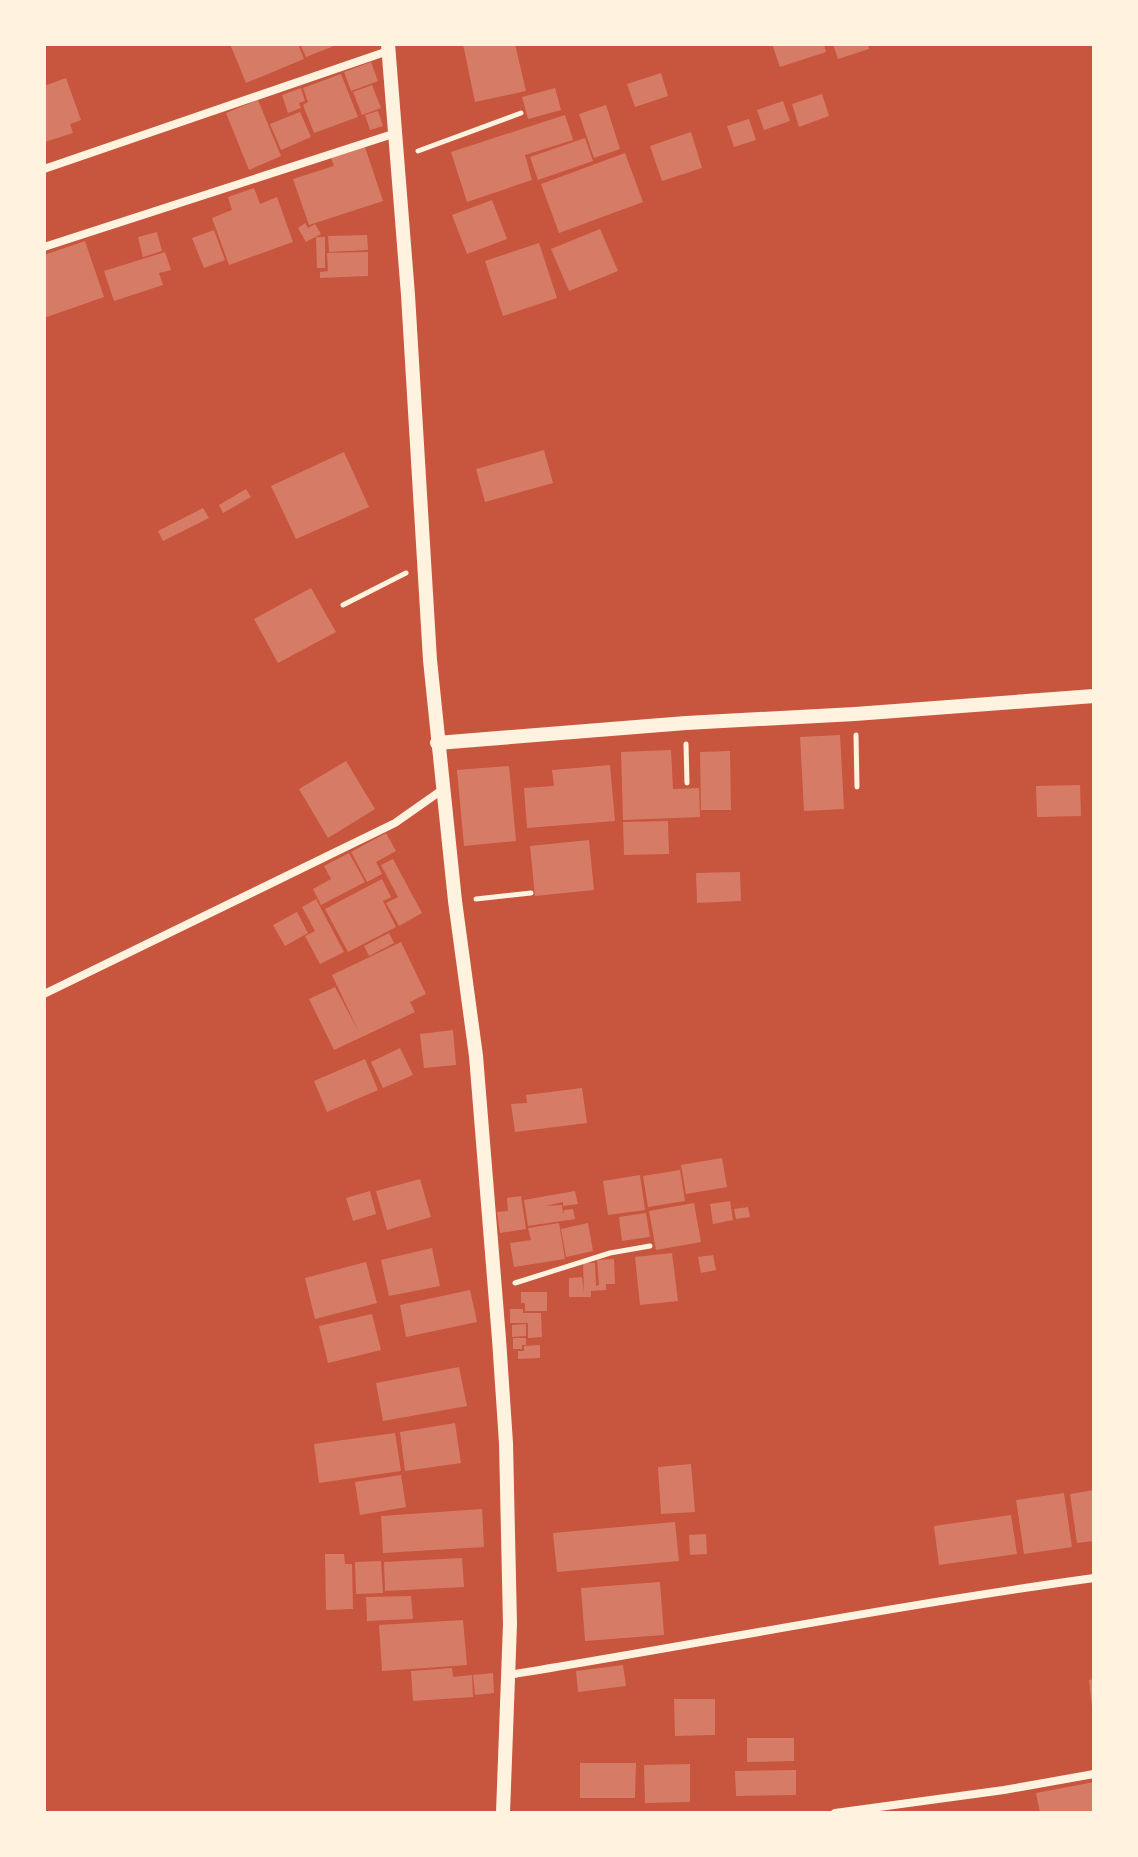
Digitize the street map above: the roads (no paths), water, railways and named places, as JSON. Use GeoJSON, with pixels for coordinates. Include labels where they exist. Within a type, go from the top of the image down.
{"type":"FeatureCollection","features":[{"type":"Feature","properties":{"kind":"street"},"geometry":{"type":"LineString","coordinates":[[44,169],[388,48],[437,743],[476,1056],[496,1290],[508,1516],[509,1675],[503,1813]]}},
{"type":"Feature","properties":{"kind":"street"},"geometry":{"type":"LineString","coordinates":[[44,247],[396,133]]}},
{"type":"Feature","properties":{"kind":"street"},"geometry":{"type":"LineString","coordinates":[[437,743],[1094,696]]}},
{"type":"Feature","properties":{"kind":"street"},"geometry":{"type":"LineString","coordinates":[[44,994],[395,823],[442,790]]}},
{"type":"Feature","properties":{"kind":"street"},"geometry":{"type":"LineString","coordinates":[[509,1675],[893,1608],[1094,1578]]}},
{"type":"Feature","properties":{"kind":"street"},"geometry":{"type":"LineString","coordinates":[[835,1813],[1004,1790],[1094,1774]]}}]}
